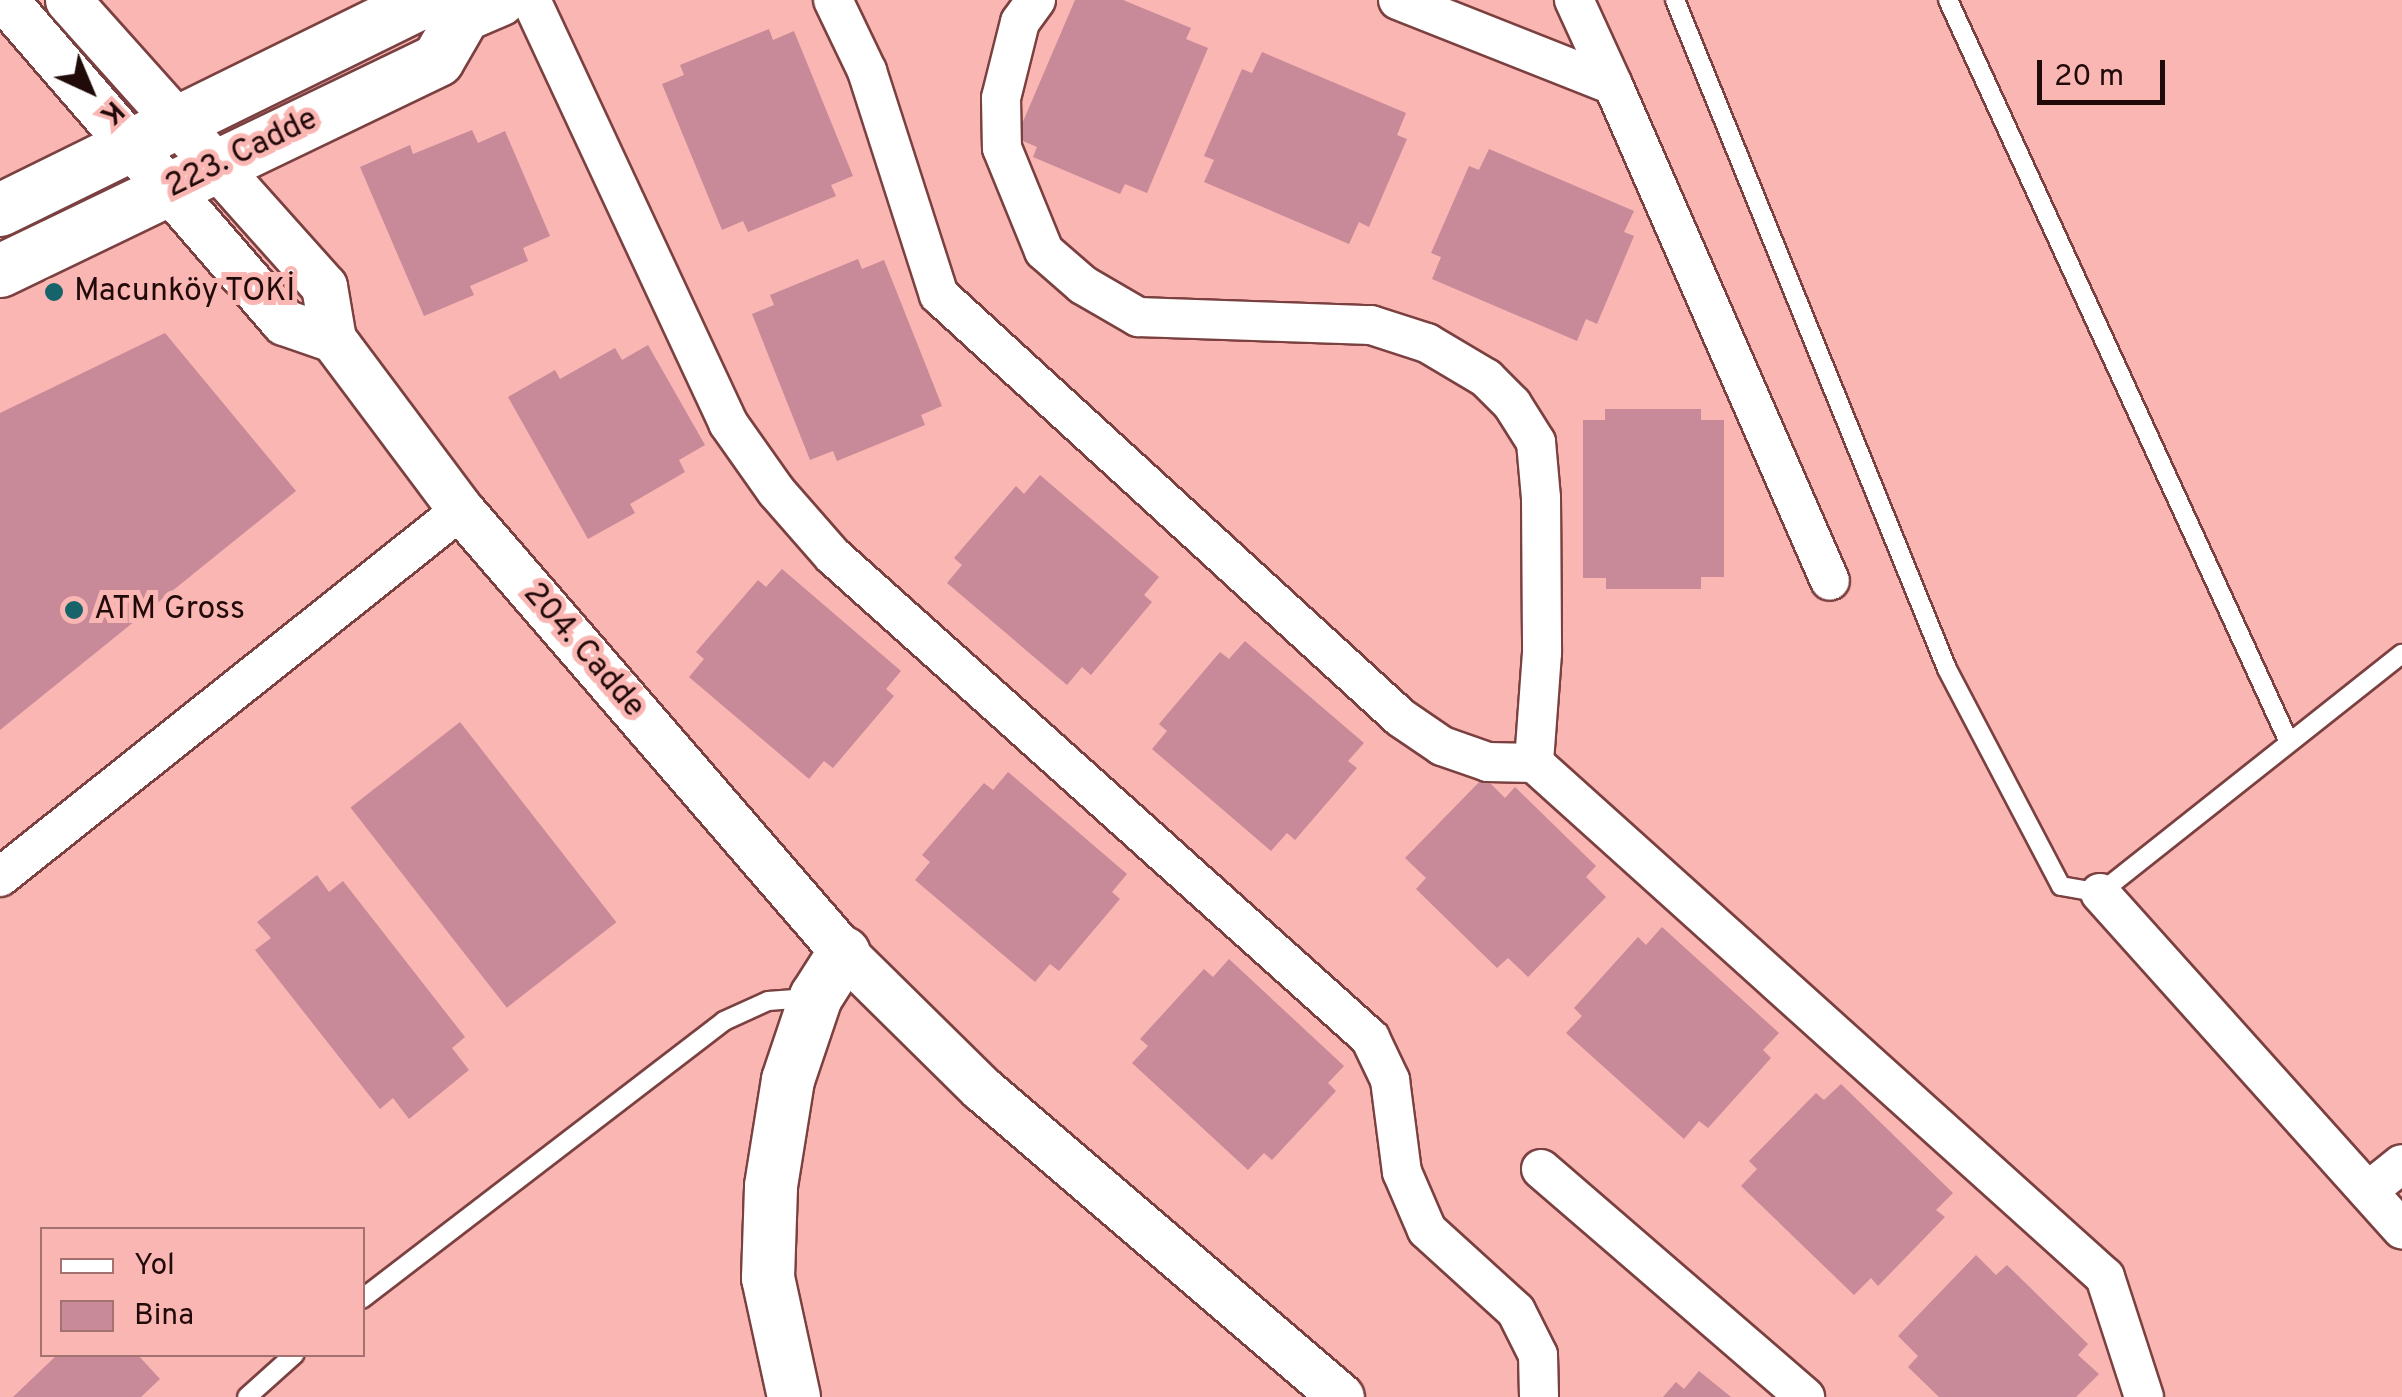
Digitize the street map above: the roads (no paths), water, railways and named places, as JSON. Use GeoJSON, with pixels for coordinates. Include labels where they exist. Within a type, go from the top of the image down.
{"type":"FeatureCollection","features":[{"type":"Feature","properties":{"kind":"main road","name":"223. Cadde"},"geometry":{"type":"LineString","coordinates":[[0,210],[425,1],[482,8]]}},
{"type":"Feature","properties":{"kind":"main road","name":"223. Cadde"},"geometry":{"type":"LineString","coordinates":[[0,271],[438,60],[482,8]]}},
{"type":"Feature","properties":{"kind":"main road"},"geometry":{"type":"LineString","coordinates":[[794,1397],[768,1278],[771,1186],[788,1080],[816,997],[844,953]]}},
{"type":"Feature","properties":{"kind":"street"},"geometry":{"type":"LineString","coordinates":[[6,0],[284,322],[333,339]]}},
{"type":"Feature","properties":{"kind":"street","name":"204. Cadde"},"geometry":{"type":"LineString","coordinates":[[68,0],[324,286],[333,339],[461,510],[844,953],[981,1088],[1341,1397]]}},
{"type":"Feature","properties":{"kind":"street"},"geometry":{"type":"LineString","coordinates":[[531,0],[728,422],[766,477],[833,556],[1370,1038],[1390,1080],[1402,1172],[1427,1230],[1516,1311],[1538,1355],[1538,1397]]}},
{"type":"Feature","properties":{"kind":"street"},"geometry":{"type":"LineString","coordinates":[[833,0],[867,71],[939,295],[1401,718],[1442,746],[1488,762],[1534,763],[2105,1276],[2144,1397]]}},
{"type":"Feature","properties":{"kind":"street"},"geometry":{"type":"LineString","coordinates":[[1036,0],[1020,22],[1001,98],[1002,148],[1044,252],[1082,284],[1138,317],[1371,326],[1427,343],[1486,378],[1512,404],[1536,442],[1541,498],[1542,653],[1534,763]]}},
{"type":"Feature","properties":{"kind":"street"},"geometry":{"type":"LineString","coordinates":[[1398,0],[1613,85]]}},
{"type":"Feature","properties":{"kind":"street"},"geometry":{"type":"LineString","coordinates":[[1574,0],[1830,581]]}},
{"type":"Feature","properties":{"kind":"street"},"geometry":{"type":"LineString","coordinates":[[0,877],[461,510]]}},
{"type":"Feature","properties":{"kind":"street"},"geometry":{"type":"LineString","coordinates":[[2100,893],[2402,1229]]}},
{"type":"Feature","properties":{"kind":"street"},"geometry":{"type":"LineString","coordinates":[[2368,1192],[2402,1164]]}},
{"type":"Feature","properties":{"kind":"street"},"geometry":{"type":"LineString","coordinates":[[1540,1170],[1805,1397]]}},
{"type":"Feature","properties":{"kind":"lane"},"geometry":{"type":"LineString","coordinates":[[1675,0],[1946,669],[2062,886],[2100,893],[2402,654]]}},
{"type":"Feature","properties":{"kind":"lane"},"geometry":{"type":"LineString","coordinates":[[1948,0],[2289,742]]}},
{"type":"Feature","properties":{"kind":"lane"},"geometry":{"type":"LineString","coordinates":[[365,1297],[724,1022],[768,1001],[816,997]]}},
{"type":"Feature","properties":{"kind":"lane"},"geometry":{"type":"LineString","coordinates":[[246,1397],[292,1357]]}},
{"type":"Feature","properties":{"kind":"place","name":"Macunköy TOKİ"},"geometry":{"type":"Point","coordinates":[54,292]}},
{"type":"Feature","properties":{"kind":"place","name":"ATM Gross"},"geometry":{"type":"Point","coordinates":[74,610]}}]}
